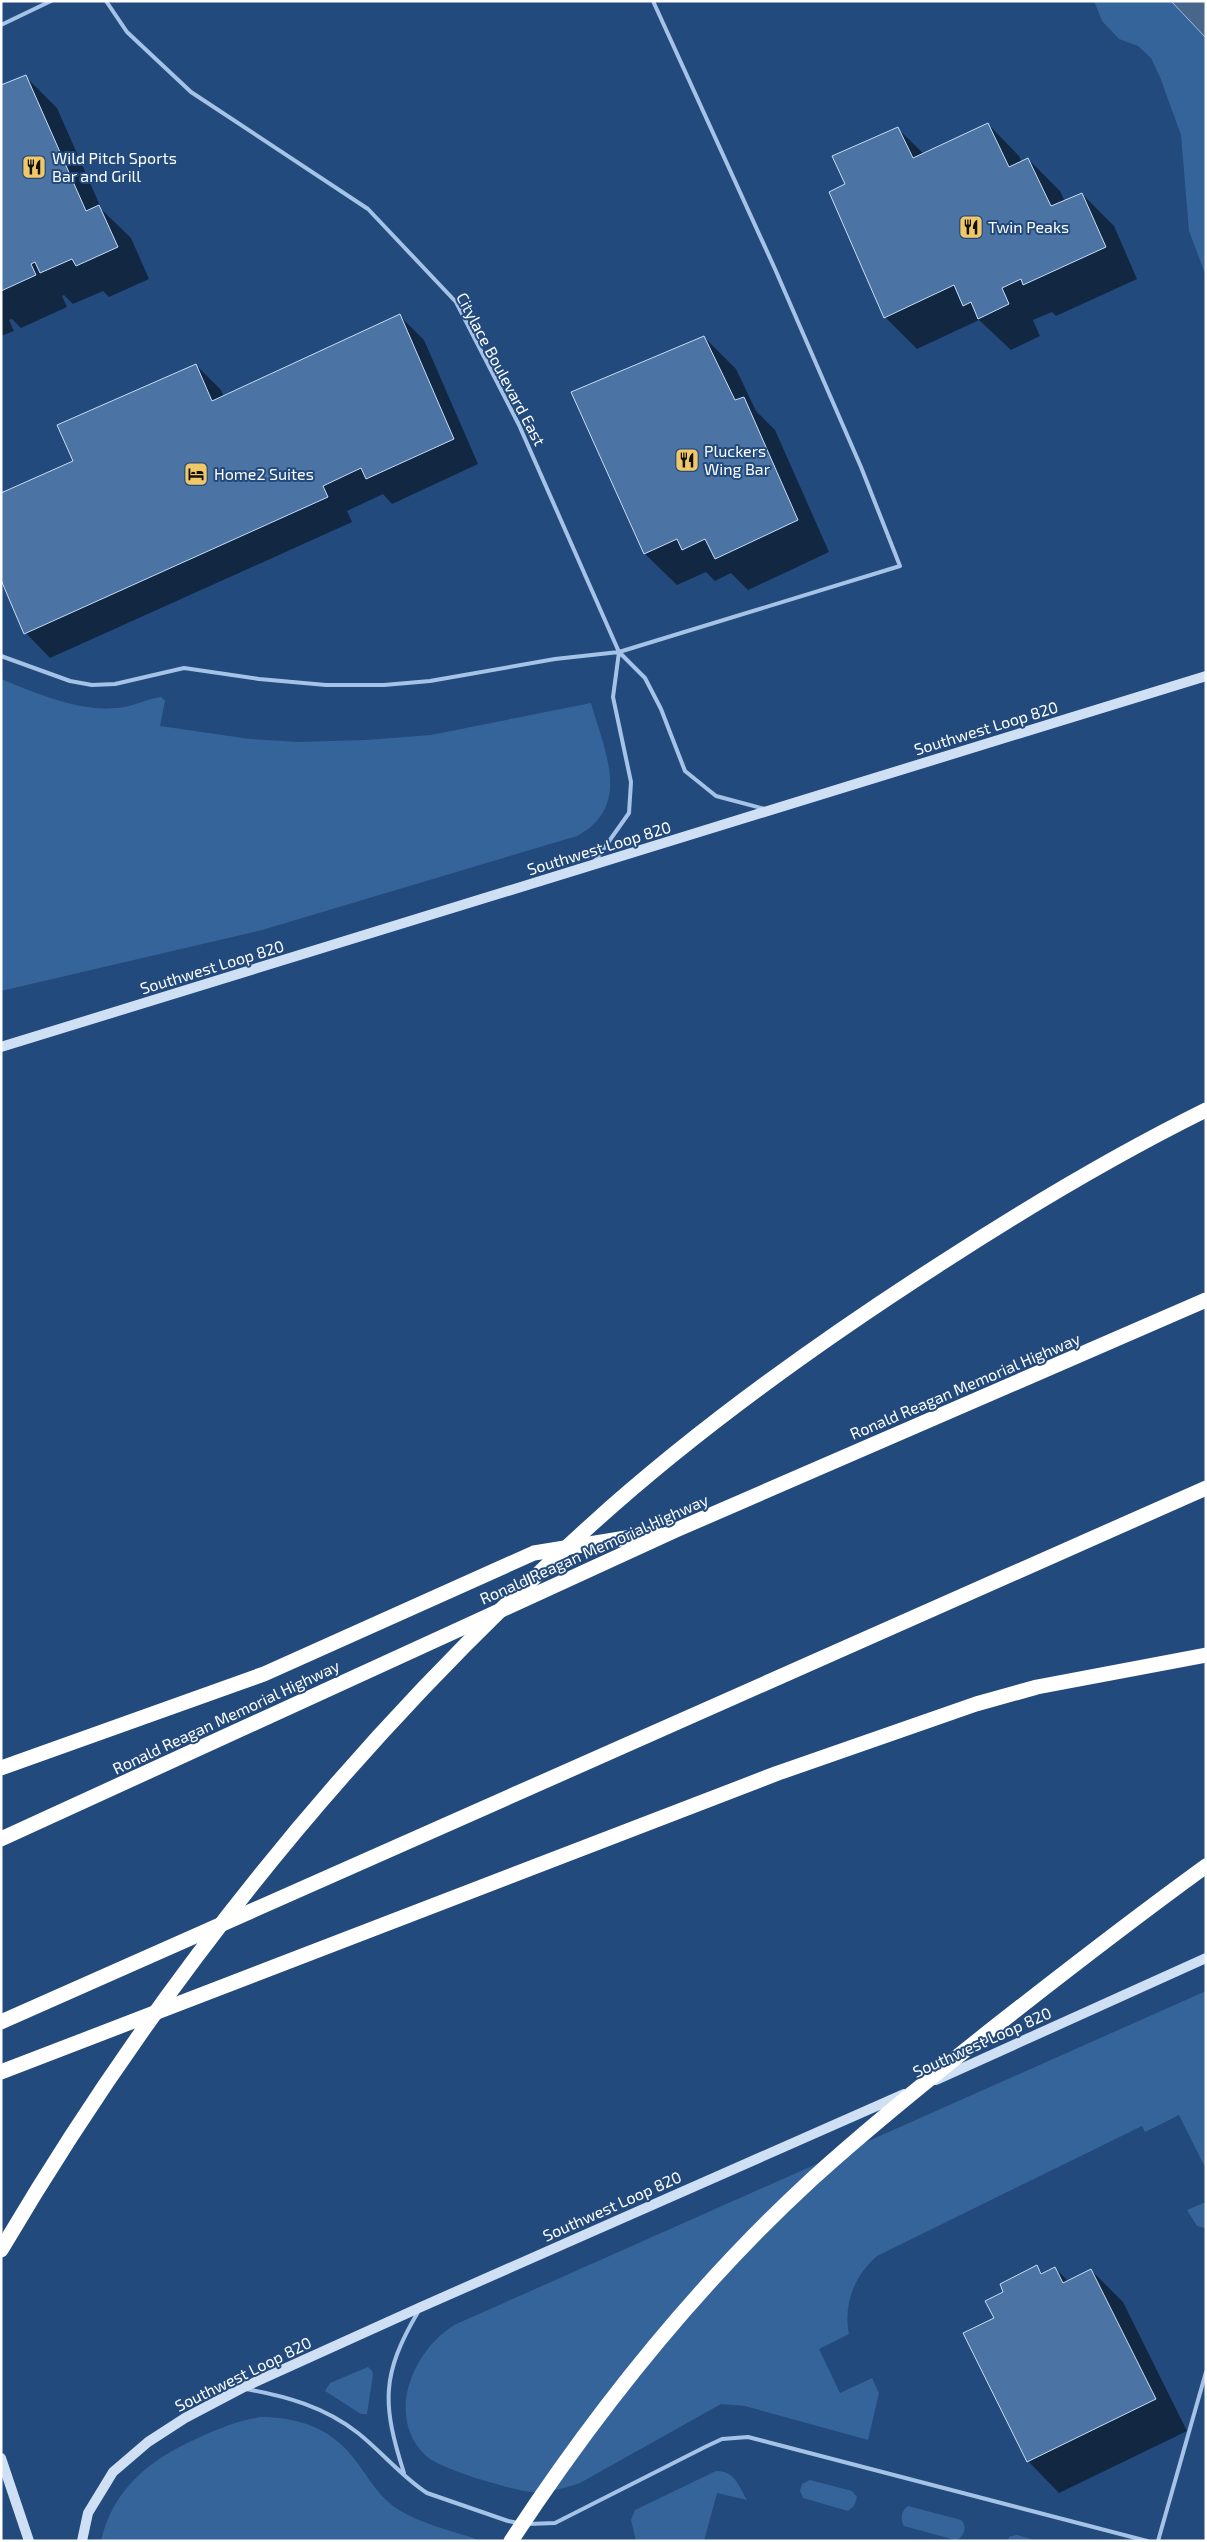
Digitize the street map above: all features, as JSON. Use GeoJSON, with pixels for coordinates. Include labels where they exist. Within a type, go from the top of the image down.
{"type":"FeatureCollection","features":[{"type":"Feature","properties":{"kind":"highway"},"geometry":{"type":"LineString","coordinates":[[1,2250],[76,2128],[129,2048],[230,1911],[333,1786],[405,1707],[504,1606],[615,1504],[691,1441],[795,1362],[880,1303],[1029,1207],[1206,1110]]}},
{"type":"Feature","properties":{"kind":"highway","name":"Ronald Reagan Memorial Highway"},"geometry":{"type":"LineString","coordinates":[[1,1839],[676,1530],[1206,1300]]}},
{"type":"Feature","properties":{"kind":"highway"},"geometry":{"type":"LineString","coordinates":[[1,2022],[1206,1488]]}},
{"type":"Feature","properties":{"kind":"highway"},"geometry":{"type":"LineString","coordinates":[[1,1768],[264,1674],[534,1553],[676,1530]]}},
{"type":"Feature","properties":{"kind":"highway"},"geometry":{"type":"LineString","coordinates":[[1,2072],[778,1773],[976,1704],[1037,1687],[1206,1654]]}},
{"type":"Feature","properties":{"kind":"highway"},"geometry":{"type":"LineString","coordinates":[[511,2541],[597,2416],[648,2354],[742,2249],[811,2180],[963,2052],[1117,1930],[1206,1866]]}},
{"type":"Feature","properties":{"kind":"main road","name":"Southwest Loop 820"},"geometry":{"type":"LineString","coordinates":[[4,1046],[1206,676]]}},
{"type":"Feature","properties":{"kind":"main road","name":"Southwest Loop 820"},"geometry":{"type":"LineString","coordinates":[[82,2541],[88,2513],[113,2472],[148,2442],[185,2418],[242,2388],[421,2307],[845,2121],[1206,1958]]}},
{"type":"Feature","properties":{"kind":"main road"},"geometry":{"type":"LineString","coordinates":[[1,2458],[29,2541]]}},
{"type":"Feature","properties":{"kind":"lane"},"geometry":{"type":"LineString","coordinates":[[1,25],[52,1]]}},
{"type":"Feature","properties":{"kind":"lane","name":"Citylace Boulevard East"},"geometry":{"type":"LineString","coordinates":[[106,1],[127,32],[191,92],[368,209],[456,302],[519,425],[619,652]]}},
{"type":"Feature","properties":{"kind":"lane"},"geometry":{"type":"LineString","coordinates":[[1,656],[70,681],[92,685],[115,684],[184,668],[260,679],[326,685],[384,685],[430,681],[555,659],[619,652],[900,566],[861,468],[779,278],[653,1]]}},
{"type":"Feature","properties":{"kind":"lane"},"geometry":{"type":"LineString","coordinates":[[619,652],[645,678],[661,709],[685,771],[716,796],[771,810]]}},
{"type":"Feature","properties":{"kind":"lane"},"geometry":{"type":"LineString","coordinates":[[592,866],[629,813],[631,782],[613,697],[619,652]]}},
{"type":"Feature","properties":{"kind":"lane"},"geometry":{"type":"LineString","coordinates":[[1194,1963],[1206,1962]]}},
{"type":"Feature","properties":{"kind":"lane"},"geometry":{"type":"LineString","coordinates":[[405,2475],[392,2436],[387,2393],[391,2369],[401,2342],[421,2307]]}},
{"type":"Feature","properties":{"kind":"lane"},"geometry":{"type":"LineString","coordinates":[[1158,2541],[1206,2372]]}},
{"type":"Feature","properties":{"kind":"lane"},"geometry":{"type":"LineString","coordinates":[[242,2388],[281,2395],[307,2404],[357,2432],[427,2494],[508,2521],[532,2525],[555,2523],[722,2439],[748,2437],[1147,2541]]}},
{"type":"Feature","properties":{"kind":"shaded area"},"geometry":{"type":"Polygon","coordinates":[[[1094,1],[1171,1],[1206,38],[1206,276],[1189,231],[1181,135],[1160,77],[1151,58],[1138,46],[1119,39],[1102,21],[1094,1]]]}},
{"type":"Feature","properties":{"kind":"shaded area"},"geometry":{"type":"Polygon","coordinates":[[[1171,1],[1206,1],[1206,38],[1171,1]]]}},
{"type":"Feature","properties":{"kind":"shaded area"},"geometry":{"type":"Polygon","coordinates":[[[1,679],[61,701],[93,708],[124,707],[161,697],[165,701],[160,726],[250,739],[299,742],[366,740],[431,735],[591,703],[607,758],[610,776],[609,793],[605,809],[594,824],[577,836],[262,930],[1,991],[1,679]]]}},
{"type":"Feature","properties":{"kind":"shaded area"},"geometry":{"type":"Polygon","coordinates":[[[1206,1991],[1206,2169],[1179,2115],[1145,2132],[1142,2126],[877,2256],[862,2273],[852,2292],[848,2312],[849,2334],[819,2349],[840,2393],[872,2378],[879,2393],[868,2440],[745,2406],[721,2404],[580,2483],[556,2490],[532,2492],[493,2483],[444,2466],[425,2455],[413,2439],[407,2421],[406,2403],[409,2385],[416,2367],[427,2351],[439,2336],[454,2325],[1206,1991]]]}},
{"type":"Feature","properties":{"kind":"shaded area"},"geometry":{"type":"Polygon","coordinates":[[[1206,2202],[1205,2228],[1197,2226],[1187,2210],[1206,2202]]]}},
{"type":"Feature","properties":{"kind":"shaded area"},"geometry":{"type":"Polygon","coordinates":[[[368,2367],[373,2375],[367,2414],[361,2414],[325,2391],[330,2383],[368,2367]]]}},
{"type":"Feature","properties":{"kind":"shaded area"},"geometry":{"type":"Polygon","coordinates":[[[260,2417],[286,2419],[322,2431],[343,2446],[376,2489],[393,2506],[414,2518],[482,2541],[101,2541],[114,2506],[135,2478],[148,2467],[163,2456],[204,2435],[235,2423],[260,2417]]]}},
{"type":"Feature","properties":{"kind":"shaded area"},"geometry":{"type":"Polygon","coordinates":[[[716,2471],[722,2471],[732,2476],[747,2500],[717,2493],[704,2541],[636,2541],[631,2520],[635,2510],[716,2471]]]}},
{"type":"Feature","properties":{"kind":"shaded area"},"geometry":{"type":"Polygon","coordinates":[[[810,2480],[852,2491],[857,2497],[854,2506],[848,2511],[803,2498],[800,2491],[802,2484],[810,2480]]]}},
{"type":"Feature","properties":{"kind":"shaded area"},"geometry":{"type":"Polygon","coordinates":[[[908,2506],[961,2520],[965,2527],[963,2535],[955,2540],[904,2526],[902,2515],[908,2506]]]}},
{"type":"Feature","properties":{"kind":"shaded area"},"geometry":{"type":"Polygon","coordinates":[[[1016,2535],[1038,2541],[1008,2541],[1009,2537],[1016,2535]]]}},
{"type":"Feature","properties":{"kind":"building","name":"Wild Pitch Sports Bar and Grill"},"geometry":{"type":"Polygon","coordinates":[[[26,75],[86,211],[99,205],[118,247],[76,266],[72,259],[40,273],[35,262],[31,264],[36,275],[1,291],[1,85],[26,75]]]}},
{"type":"Feature","properties":{"kind":"building","name":"Twin Peaks"},"geometry":{"type":"Polygon","coordinates":[[[988,123],[1009,167],[1028,158],[1051,206],[1082,193],[1106,247],[1023,285],[1021,279],[1002,288],[1009,304],[978,319],[971,302],[963,306],[954,285],[884,318],[829,192],[845,184],[832,156],[898,127],[913,158],[988,123]]]}},
{"type":"Feature","properties":{"kind":"building","name":"Home2 Suites"},"geometry":{"type":"Polygon","coordinates":[[[400,314],[454,439],[366,479],[361,468],[323,486],[328,497],[24,634],[1,580],[1,493],[73,461],[57,425],[196,364],[212,401],[400,314]]]}},
{"type":"Feature","properties":{"kind":"building","name":"Pluckers Wing Bar"},"geometry":{"type":"Polygon","coordinates":[[[704,336],[735,400],[744,397],[798,520],[715,559],[705,539],[682,550],[677,539],[644,554],[571,392],[704,336]]]}},
{"type":"Feature","properties":{"kind":"building"},"geometry":{"type":"Polygon","coordinates":[[[1037,2265],[1041,2274],[1055,2267],[1063,2283],[1091,2269],[1156,2399],[1027,2462],[963,2333],[994,2318],[985,2301],[1003,2292],[1000,2284],[1037,2265]]]}},
{"type":"Feature","properties":{"kind":"place","name":"Wild Pitch Sports Bar and Grill"},"geometry":{"type":"Point","coordinates":[34,167]}},
{"type":"Feature","properties":{"kind":"place","name":"Twin Peaks"},"geometry":{"type":"Point","coordinates":[971,227]}},
{"type":"Feature","properties":{"kind":"place","name":"Pluckers Wing Bar"},"geometry":{"type":"Point","coordinates":[687,460]}},
{"type":"Feature","properties":{"kind":"place","name":"Home2 Suites"},"geometry":{"type":"Point","coordinates":[196,474]}}]}
